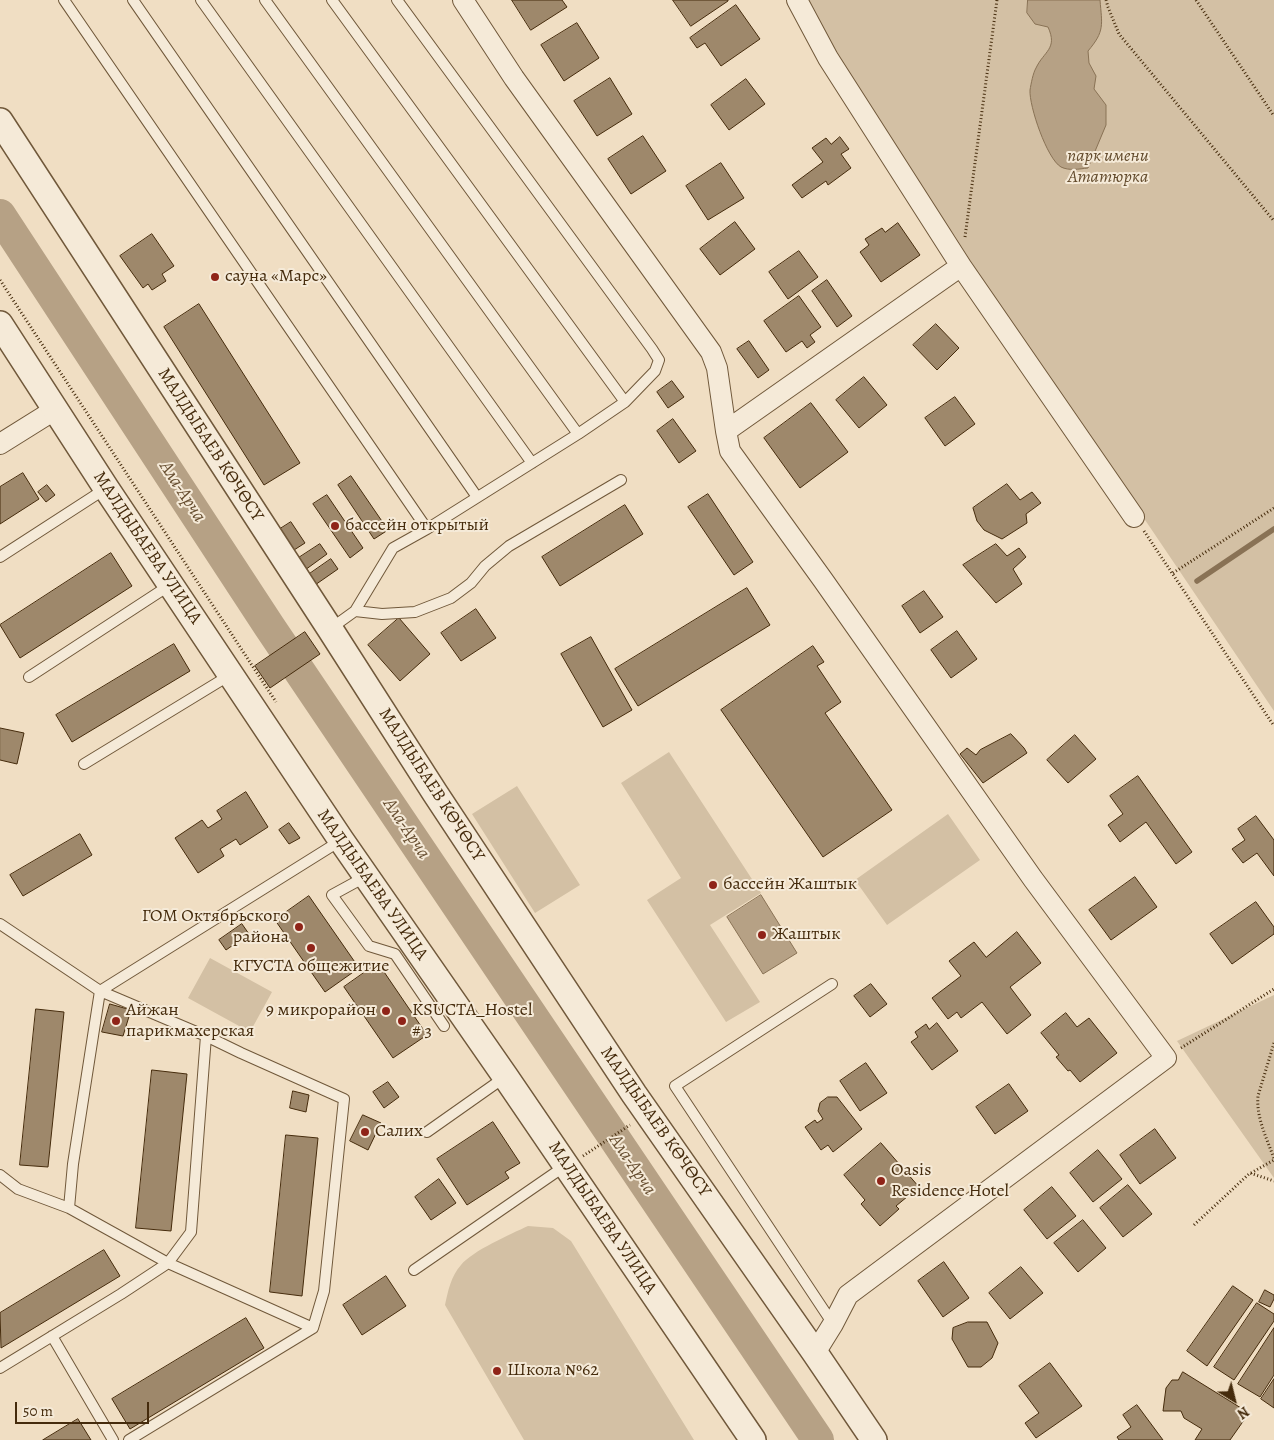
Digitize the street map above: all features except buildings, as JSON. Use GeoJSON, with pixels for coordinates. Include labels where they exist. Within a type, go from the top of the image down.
{"type":"FeatureCollection","features":[{"type":"Feature","properties":{"kind":"street"},"geometry":{"type":"LineString","coordinates":[[463,0],[514,78],[711,352],[717,368],[730,452],[1028,870],[1166,1058],[848,1295],[816,1353]]}},
{"type":"Feature","properties":{"kind":"street"},"geometry":{"type":"LineString","coordinates":[[797,0],[828,58],[961,266],[1134,517]]}},
{"type":"Feature","properties":{"kind":"street","name":"МАЛДЫБАЕВ КӨЧӨСҮ"},"geometry":{"type":"LineString","coordinates":[[0,122],[435,793],[634,1094],[816,1353],[874,1440]]}},
{"type":"Feature","properties":{"kind":"street"},"geometry":{"type":"LineString","coordinates":[[726,431],[961,266]]}},
{"type":"Feature","properties":{"kind":"street","name":"МАЛДЫБАЕВА УЛИЦА"},"geometry":{"type":"LineString","coordinates":[[0,324],[106,488],[341,840],[505,1076],[572,1162],[753,1440]]}},
{"type":"Feature","properties":{"kind":"street"},"geometry":{"type":"LineString","coordinates":[[0,444],[56,409]]}},
{"type":"Feature","properties":{"kind":"lane"},"geometry":{"type":"LineString","coordinates":[[64,0],[427,529]]}},
{"type":"Feature","properties":{"kind":"lane"},"geometry":{"type":"LineString","coordinates":[[133,0],[477,497]]}},
{"type":"Feature","properties":{"kind":"lane"},"geometry":{"type":"LineString","coordinates":[[201,0],[532,463]]}},
{"type":"Feature","properties":{"kind":"lane"},"geometry":{"type":"LineString","coordinates":[[265,0],[578,434]]}},
{"type":"Feature","properties":{"kind":"lane"},"geometry":{"type":"LineString","coordinates":[[332,0],[624,402]]}},
{"type":"Feature","properties":{"kind":"lane"},"geometry":{"type":"LineString","coordinates":[[330,629],[355,611],[393,548],[427,529],[578,434],[624,402],[655,371],[658,360],[397,0]]}},
{"type":"Feature","properties":{"kind":"lane"},"geometry":{"type":"LineString","coordinates":[[355,611],[382,614],[416,612],[451,598],[471,583],[485,566],[509,546],[621,480]]}},
{"type":"Feature","properties":{"kind":"lane"},"geometry":{"type":"LineString","coordinates":[[0,557],[106,488]]}},
{"type":"Feature","properties":{"kind":"lane"},"geometry":{"type":"LineString","coordinates":[[29,677],[171,584]]}},
{"type":"Feature","properties":{"kind":"lane"},"geometry":{"type":"LineString","coordinates":[[84,764],[230,675]]}},
{"type":"Feature","properties":{"kind":"lane"},"geometry":{"type":"LineString","coordinates":[[69,1208],[73,1164],[100,991],[341,840]]}},
{"type":"Feature","properties":{"kind":"lane"},"geometry":{"type":"LineString","coordinates":[[366,877],[332,895],[369,946],[395,954],[444,1026]]}},
{"type":"Feature","properties":{"kind":"lane"},"geometry":{"type":"LineString","coordinates":[[0,924],[100,991],[206,1036],[241,1054],[344,1100],[324,1291],[313,1328],[128,1440]]}},
{"type":"Feature","properties":{"kind":"lane"},"geometry":{"type":"LineString","coordinates":[[832,984],[675,1086],[833,1324]]}},
{"type":"Feature","properties":{"kind":"lane"},"geometry":{"type":"LineString","coordinates":[[0,1368],[168,1263],[191,1232],[206,1036]]}},
{"type":"Feature","properties":{"kind":"lane"},"geometry":{"type":"LineString","coordinates":[[427,1132],[505,1076]]}},
{"type":"Feature","properties":{"kind":"lane"},"geometry":{"type":"LineString","coordinates":[[414,1270],[572,1162]]}},
{"type":"Feature","properties":{"kind":"lane"},"geometry":{"type":"LineString","coordinates":[[0,1175],[18,1189],[69,1208],[168,1263],[313,1328]]}},
{"type":"Feature","properties":{"kind":"lane"},"geometry":{"type":"LineString","coordinates":[[52,1336],[113,1440]]}},
{"type":"Feature","properties":{"kind":"path"},"geometry":{"type":"LineString","coordinates":[[961,266],[997,0]]}},
{"type":"Feature","properties":{"kind":"path"},"geometry":{"type":"LineString","coordinates":[[1106,0],[1119,34],[1274,221]]}},
{"type":"Feature","properties":{"kind":"path"},"geometry":{"type":"LineString","coordinates":[[1196,0],[1274,116]]}},
{"type":"Feature","properties":{"kind":"path"},"geometry":{"type":"LineString","coordinates":[[1173,573],[1274,508]]}},
{"type":"Feature","properties":{"kind":"path"},"geometry":{"type":"LineString","coordinates":[[1134,517],[1274,726]]}},
{"type":"Feature","properties":{"kind":"path"},"geometry":{"type":"LineString","coordinates":[[1166,1058],[1274,989]]}},
{"type":"Feature","properties":{"kind":"path"},"geometry":{"type":"LineString","coordinates":[[1194,1224],[1250,1173],[1274,1159],[1257,1105],[1274,1043]]}},
{"type":"Feature","properties":{"kind":"path"},"geometry":{"type":"LineString","coordinates":[[572,1162],[633,1123]]}},
{"type":"Feature","properties":{"kind":"path"},"geometry":{"type":"LineString","coordinates":[[1250,1173],[1274,1181]]}},
{"type":"Feature","properties":{"kind":"green space","name":"парк имени Ататюрка"},"geometry":{"type":"Polygon","coordinates":[[[788,0],[1274,0],[1274,711],[955,236],[788,0]]]}},
{"type":"Feature","properties":{"kind":"green space","name":"бассейн Жаштык"},"geometry":{"type":"Polygon","coordinates":[[[669,752],[761,893],[710,925],[760,1002],[726,1022],[647,900],[681,878],[621,783],[669,752]]]}},
{"type":"Feature","properties":{"kind":"green space"},"geometry":{"type":"Polygon","coordinates":[[[517,786],[580,885],[535,913],[472,814],[517,786]]]}},
{"type":"Feature","properties":{"kind":"green space"},"geometry":{"type":"Polygon","coordinates":[[[948,814],[980,860],[887,925],[855,880],[948,814]]]}},
{"type":"Feature","properties":{"kind":"green space"},"geometry":{"type":"Polygon","coordinates":[[[210,958],[272,992],[250,1032],[188,998],[210,958]]]}},
{"type":"Feature","properties":{"kind":"green space"},"geometry":{"type":"Polygon","coordinates":[[[1274,995],[1274,1178],[1177,1041],[1274,995]]]}},
{"type":"Feature","properties":{"kind":"green space"},"geometry":{"type":"Polygon","coordinates":[[[528,1226],[553,1228],[571,1241],[694,1440],[524,1440],[445,1305],[452,1279],[466,1260],[492,1243],[528,1226]]]}},
{"type":"Feature","properties":{"kind":"shaded area"},"geometry":{"type":"Polygon","coordinates":[[[1028,0],[1100,0],[1100,33],[1088,51],[1089,63],[1096,76],[1094,89],[1106,105],[1106,125],[1088,168],[1071,169],[1061,167],[1050,154],[1040,132],[1032,108],[1030,90],[1035,70],[1051,45],[1051,34],[1048,27],[1035,24],[1027,13],[1028,0]]]}},
{"type":"Feature","properties":{"kind":"shaded area","name":"Жаштык"},"geometry":{"type":"Polygon","coordinates":[[[761,895],[797,953],[763,974],[727,917],[761,895]]]}},
{"type":"Feature","properties":{"kind":"waterway","name":"Ала-Арча"},"geometry":{"type":"LineString","coordinates":[[0,215],[269,626],[818,1440]]}},
{"type":"Feature","properties":{"kind":"waterway"},"geometry":{"type":"LineString","coordinates":[[1197,581],[1274,529]]}},
{"type":"Feature","properties":{"kind":"place","name":"сауна «Марс»"},"geometry":{"type":"Point","coordinates":[215,277]}},
{"type":"Feature","properties":{"kind":"place","name":"бассейн открытый"},"geometry":{"type":"Point","coordinates":[335,526]}},
{"type":"Feature","properties":{"kind":"place","name":"бассейн Жаштык"},"geometry":{"type":"Point","coordinates":[713,885]}},
{"type":"Feature","properties":{"kind":"place","name":"ГОМ Октябрьского района"},"geometry":{"type":"Point","coordinates":[299,927]}},
{"type":"Feature","properties":{"kind":"place","name":"Жаштык"},"geometry":{"type":"Point","coordinates":[762,935]}},
{"type":"Feature","properties":{"kind":"place","name":"КГУСТА общежитие"},"geometry":{"type":"Point","coordinates":[311,948]}},
{"type":"Feature","properties":{"kind":"place","name":"9 микрорайон"},"geometry":{"type":"Point","coordinates":[386,1011]}},
{"type":"Feature","properties":{"kind":"place","name":"Айжан парикмахерская"},"geometry":{"type":"Point","coordinates":[116,1021]}},
{"type":"Feature","properties":{"kind":"place","name":"KSUCTA_Hostel # 3"},"geometry":{"type":"Point","coordinates":[402,1021]}},
{"type":"Feature","properties":{"kind":"place","name":"Салих"},"geometry":{"type":"Point","coordinates":[365,1132]}},
{"type":"Feature","properties":{"kind":"place","name":"Oasis Residence Hotel"},"geometry":{"type":"Point","coordinates":[881,1181]}},
{"type":"Feature","properties":{"kind":"place","name":"Школа №62"},"geometry":{"type":"Point","coordinates":[497,1371]}}]}
